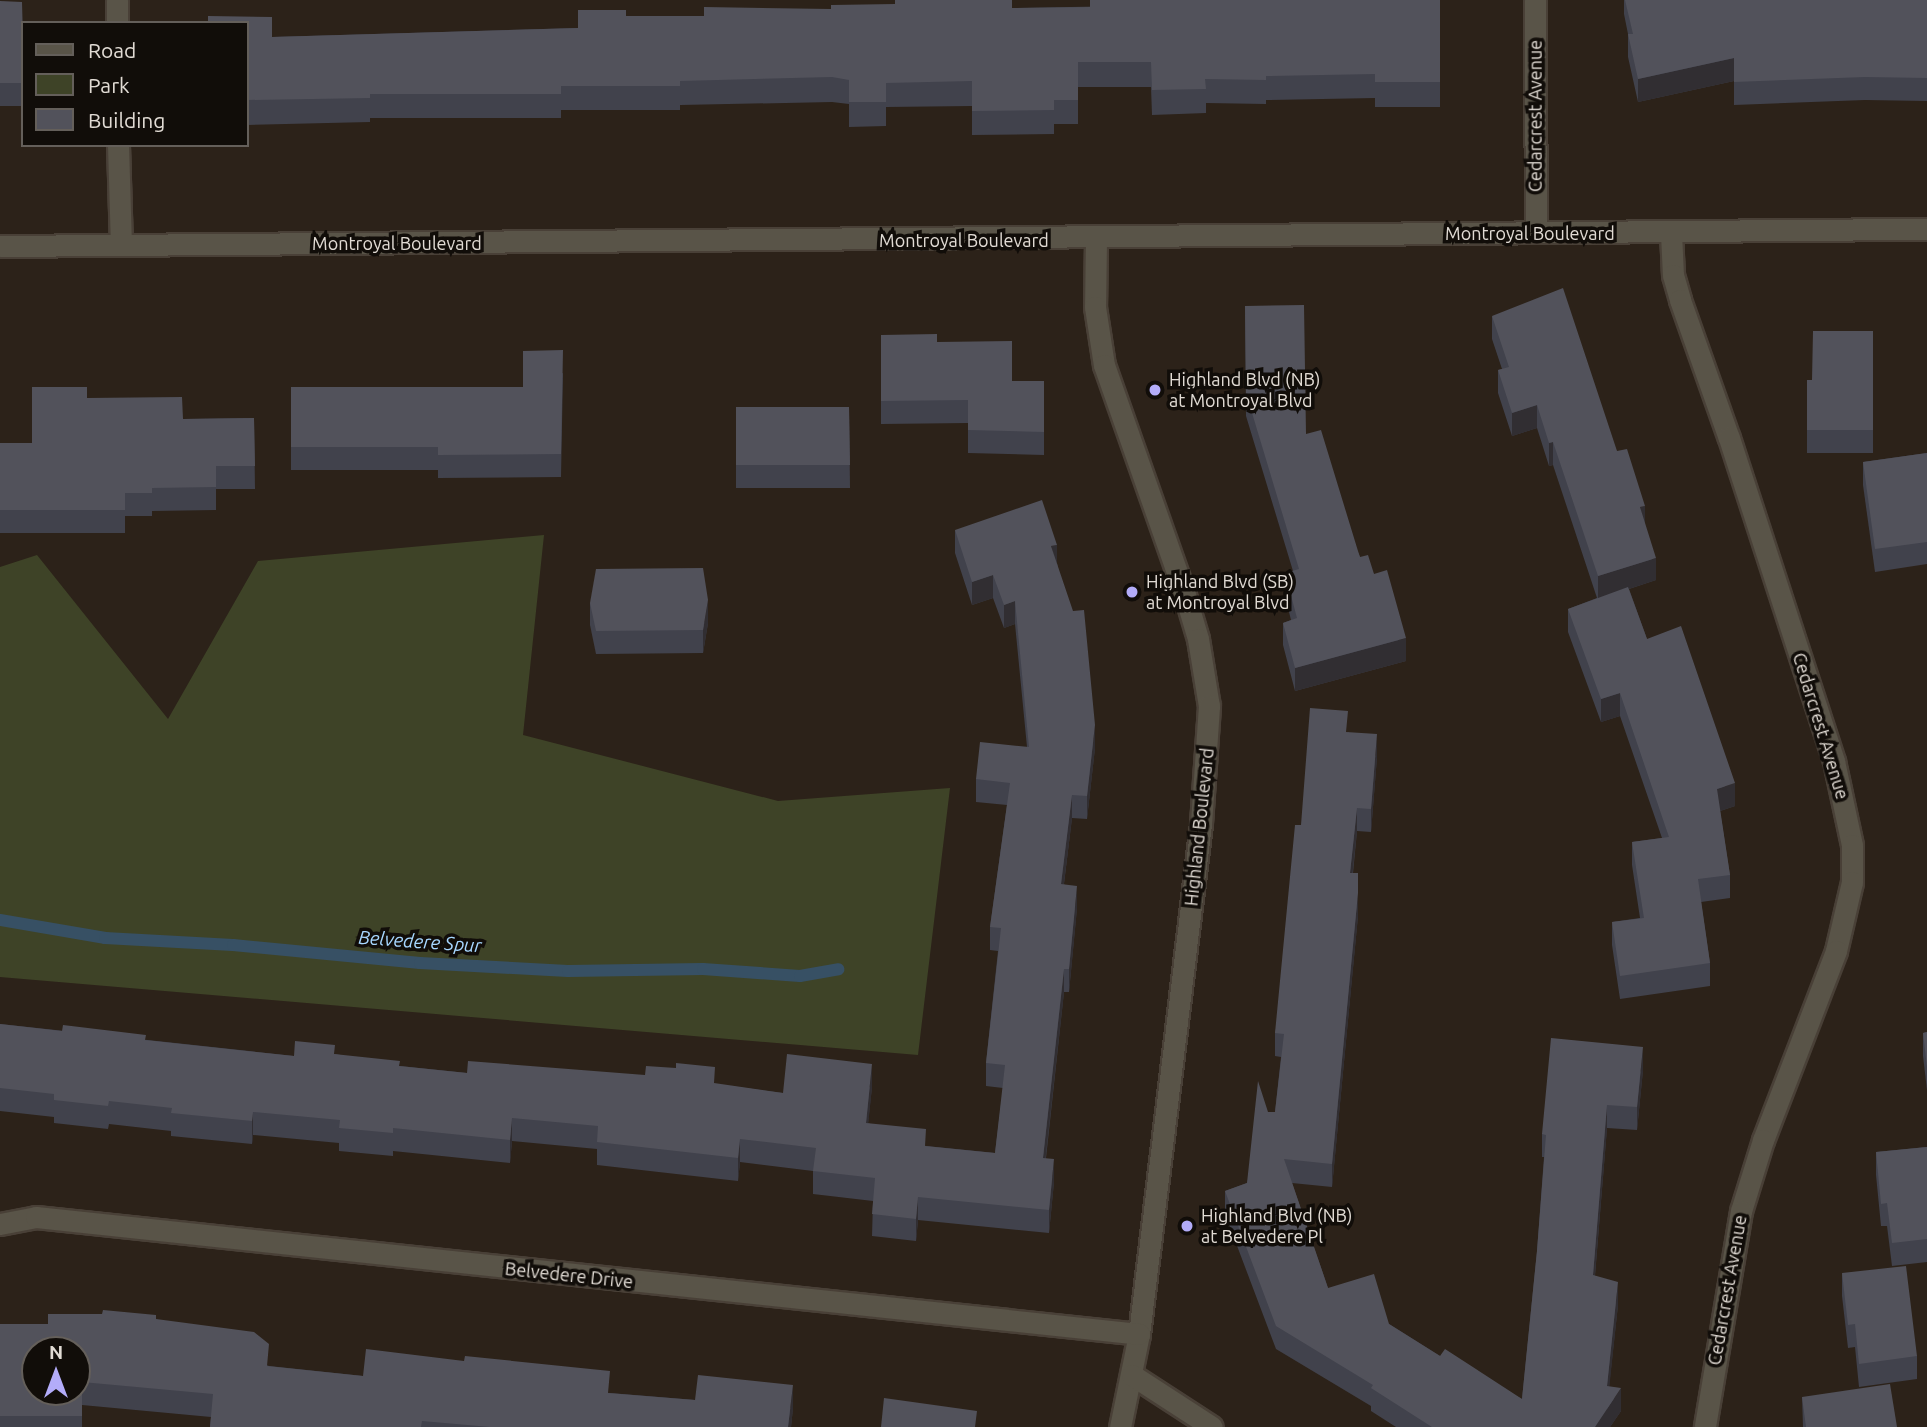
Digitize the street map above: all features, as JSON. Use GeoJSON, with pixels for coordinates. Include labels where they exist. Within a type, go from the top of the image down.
{"type":"FeatureCollection","features":[{"type":"Feature","properties":{"kind":"street"},"geometry":{"type":"LineString","coordinates":[[117,0],[117,21]]}},
{"type":"Feature","properties":{"kind":"street","name":"Cedarcrest Avenue"},"geometry":{"type":"LineString","coordinates":[[1535,0],[1536,232]]}},
{"type":"Feature","properties":{"kind":"street"},"geometry":{"type":"LineString","coordinates":[[118,147],[121,245]]}},
{"type":"Feature","properties":{"kind":"street","name":"Montroyal Boulevard"},"geometry":{"type":"LineString","coordinates":[[0,246],[1096,239],[1927,229]]}},
{"type":"Feature","properties":{"kind":"street","name":"Cedarcrest Avenue"},"geometry":{"type":"LineString","coordinates":[[1671,233],[1674,275],[1680,300],[1729,438],[1834,761],[1852,845],[1852,882],[1836,951],[1763,1140],[1741,1212],[1705,1427]]}},
{"type":"Feature","properties":{"kind":"street","name":"Highland Boulevard"},"geometry":{"type":"LineString","coordinates":[[1096,239],[1095,307],[1104,365],[1185,595],[1198,639],[1209,706],[1201,824],[1139,1334],[1120,1427]]}},
{"type":"Feature","properties":{"kind":"street","name":"Belvedere Drive"},"geometry":{"type":"LineString","coordinates":[[0,1224],[36,1217],[1139,1334]]}},
{"type":"Feature","properties":{"kind":"street"},"geometry":{"type":"LineString","coordinates":[[1132,1375],[1212,1427]]}},
{"type":"Feature","properties":{"kind":"green space"},"geometry":{"type":"Polygon","coordinates":[[[544,535],[523,735],[778,801],[950,788],[918,1055],[0,977],[0,567],[37,555],[168,719],[258,561],[544,535]]]}},
{"type":"Feature","properties":{"kind":"building"},"geometry":{"type":"Polygon","coordinates":[[[895,0],[1012,0],[1012,8],[1090,7],[1090,0],[1440,0],[1440,82],[1375,82],[1375,74],[1266,76],[1266,80],[1205,79],[1206,89],[1152,90],[1151,62],[1078,62],[1078,100],[1054,100],[1054,110],[972,111],[972,81],[886,83],[886,102],[849,102],[849,80],[832,77],[680,81],[680,86],[561,86],[561,94],[370,94],[370,98],[248,100],[248,21],[208,21],[208,16],[272,17],[272,37],[578,28],[578,10],[626,10],[626,16],[704,16],[704,7],[831,9],[831,5],[895,4],[895,0]]]}},
{"type":"Feature","properties":{"kind":"building"},"geometry":{"type":"Polygon","coordinates":[[[1625,0],[1927,0],[1927,78],[1865,77],[1734,82],[1734,58],[1638,79],[1628,34],[1633,34],[1625,0]]]}},
{"type":"Feature","properties":{"kind":"building"},"geometry":{"type":"Polygon","coordinates":[[[0,1],[22,2],[21,83],[0,83],[0,1]]]}},
{"type":"Feature","properties":{"kind":"building"},"geometry":{"type":"Polygon","coordinates":[[[1563,288],[1617,451],[1627,449],[1645,506],[1640,507],[1656,558],[1598,576],[1553,442],[1549,443],[1537,405],[1512,413],[1498,370],[1509,367],[1492,316],[1563,288]]]}},
{"type":"Feature","properties":{"kind":"building"},"geometry":{"type":"Polygon","coordinates":[[[1304,305],[1306,434],[1321,430],[1360,557],[1368,555],[1374,574],[1387,570],[1406,638],[1295,668],[1283,623],[1297,618],[1285,573],[1299,569],[1246,393],[1245,306],[1304,305]]]}},
{"type":"Feature","properties":{"kind":"building"},"geometry":{"type":"Polygon","coordinates":[[[1813,331],[1873,331],[1873,430],[1807,430],[1807,380],[1812,380],[1813,331]]]}},
{"type":"Feature","properties":{"kind":"building"},"geometry":{"type":"Polygon","coordinates":[[[937,334],[937,342],[1012,341],[1012,381],[1044,381],[1044,432],[968,430],[968,400],[881,401],[881,335],[937,334]]]}},
{"type":"Feature","properties":{"kind":"building"},"geometry":{"type":"Polygon","coordinates":[[[563,350],[561,454],[438,455],[438,447],[291,447],[291,387],[523,387],[523,351],[563,350]]]}},
{"type":"Feature","properties":{"kind":"building"},"geometry":{"type":"Polygon","coordinates":[[[32,387],[87,387],[87,398],[182,397],[183,419],[254,418],[255,466],[216,466],[216,487],[152,488],[152,493],[125,493],[125,510],[0,510],[0,443],[32,443],[32,387]]]}},
{"type":"Feature","properties":{"kind":"building"},"geometry":{"type":"Polygon","coordinates":[[[736,407],[849,407],[850,465],[736,465],[736,407]]]}},
{"type":"Feature","properties":{"kind":"building"},"geometry":{"type":"Polygon","coordinates":[[[1927,453],[1927,542],[1875,549],[1863,462],[1927,453]]]}},
{"type":"Feature","properties":{"kind":"building"},"geometry":{"type":"Polygon","coordinates":[[[1042,500],[1057,545],[1051,546],[1073,611],[1084,610],[1095,725],[1087,796],[1072,795],[1061,884],[1077,886],[1069,969],[1064,969],[1043,1158],[1054,1159],[1049,1210],[918,1197],[916,1219],[872,1214],[875,1178],[813,1171],[816,1148],[740,1139],[738,1158],[597,1142],[598,1126],[512,1118],[510,1140],[393,1128],[393,1133],[339,1128],[340,1120],[253,1112],[252,1121],[171,1113],[172,1108],[109,1101],[108,1106],[54,1100],[54,1094],[0,1088],[0,1024],[62,1031],[63,1025],[146,1035],[145,1040],[294,1056],[295,1041],[335,1045],[334,1054],[400,1061],[399,1066],[467,1073],[468,1061],[645,1075],[646,1066],[676,1068],[676,1063],[715,1067],[714,1083],[783,1093],[787,1054],[872,1064],[866,1123],[926,1129],[925,1146],[995,1153],[1005,1065],[986,1063],[1001,928],[990,927],[1010,783],[976,779],[980,742],[1029,747],[1015,601],[1004,605],[993,575],[972,582],[955,530],[1042,500]]]}},
{"type":"Feature","properties":{"kind":"building"},"geometry":{"type":"Polygon","coordinates":[[[703,568],[708,600],[703,630],[596,631],[590,603],[596,569],[703,568]]]}},
{"type":"Feature","properties":{"kind":"building"},"geometry":{"type":"Polygon","coordinates":[[[1628,587],[1647,639],[1681,626],[1735,783],[1717,789],[1730,875],[1698,879],[1710,963],[1620,976],[1612,922],[1644,918],[1632,842],[1669,837],[1620,693],[1601,699],[1568,609],[1628,587]]]}},
{"type":"Feature","properties":{"kind":"building"},"geometry":{"type":"Polygon","coordinates":[[[1310,708],[1348,711],[1346,732],[1377,734],[1371,809],[1357,808],[1350,873],[1358,873],[1358,893],[1332,1164],[1284,1159],[1328,1288],[1374,1274],[1389,1324],[1440,1356],[1445,1349],[1522,1399],[1537,1251],[1546,1135],[1542,1134],[1551,1038],[1643,1047],[1637,1107],[1607,1105],[1593,1275],[1618,1282],[1607,1386],[1621,1388],[1595,1427],[1432,1427],[1371,1388],[1373,1385],[1276,1326],[1225,1191],[1247,1183],[1258,1081],[1268,1112],[1275,1112],[1284,1034],[1275,1033],[1295,825],[1301,825],[1310,708]]]}},
{"type":"Feature","properties":{"kind":"building"},"geometry":{"type":"Polygon","coordinates":[[[1927,1032],[1927,1067],[1923,1033],[1927,1032]]]}},
{"type":"Feature","properties":{"kind":"building"},"geometry":{"type":"Polygon","coordinates":[[[1927,1147],[1927,1239],[1892,1243],[1887,1203],[1881,1204],[1876,1152],[1927,1147]]]}},
{"type":"Feature","properties":{"kind":"building"},"geometry":{"type":"Polygon","coordinates":[[[1906,1266],[1917,1356],[1859,1364],[1855,1324],[1848,1325],[1842,1273],[1906,1266]]]}},
{"type":"Feature","properties":{"kind":"building"},"geometry":{"type":"Polygon","coordinates":[[[103,1310],[156,1315],[156,1319],[254,1332],[269,1344],[267,1366],[363,1376],[366,1349],[464,1361],[465,1356],[610,1371],[608,1393],[695,1400],[698,1375],[793,1385],[788,1427],[490,1427],[422,1421],[421,1427],[210,1427],[213,1394],[91,1383],[91,1336],[21,1336],[21,1406],[82,1406],[82,1416],[0,1416],[0,1324],[48,1324],[48,1314],[102,1314],[103,1310]]]}},
{"type":"Feature","properties":{"kind":"building"},"geometry":{"type":"Polygon","coordinates":[[[1890,1384],[1897,1427],[1806,1427],[1802,1397],[1890,1384]]]}},
{"type":"Feature","properties":{"kind":"building"},"geometry":{"type":"Polygon","coordinates":[[[884,1398],[977,1411],[975,1427],[881,1427],[884,1398]]]}},
{"type":"Feature","properties":{"kind":"waterway","name":"Belvedere Spur"},"geometry":{"type":"LineString","coordinates":[[0,920],[105,938],[233,945],[420,963],[568,971],[703,969],[800,976],[838,969]]}},
{"type":"Feature","properties":{"kind":"place","name":"Highland Blvd (NB) at Montroyal Blvd"},"geometry":{"type":"Point","coordinates":[1155,390]}},
{"type":"Feature","properties":{"kind":"place","name":"Highland Blvd (SB) at Montroyal Blvd"},"geometry":{"type":"Point","coordinates":[1132,592]}},
{"type":"Feature","properties":{"kind":"place","name":"Highland Blvd (NB) at Belvedere Pl"},"geometry":{"type":"Point","coordinates":[1187,1226]}}]}
